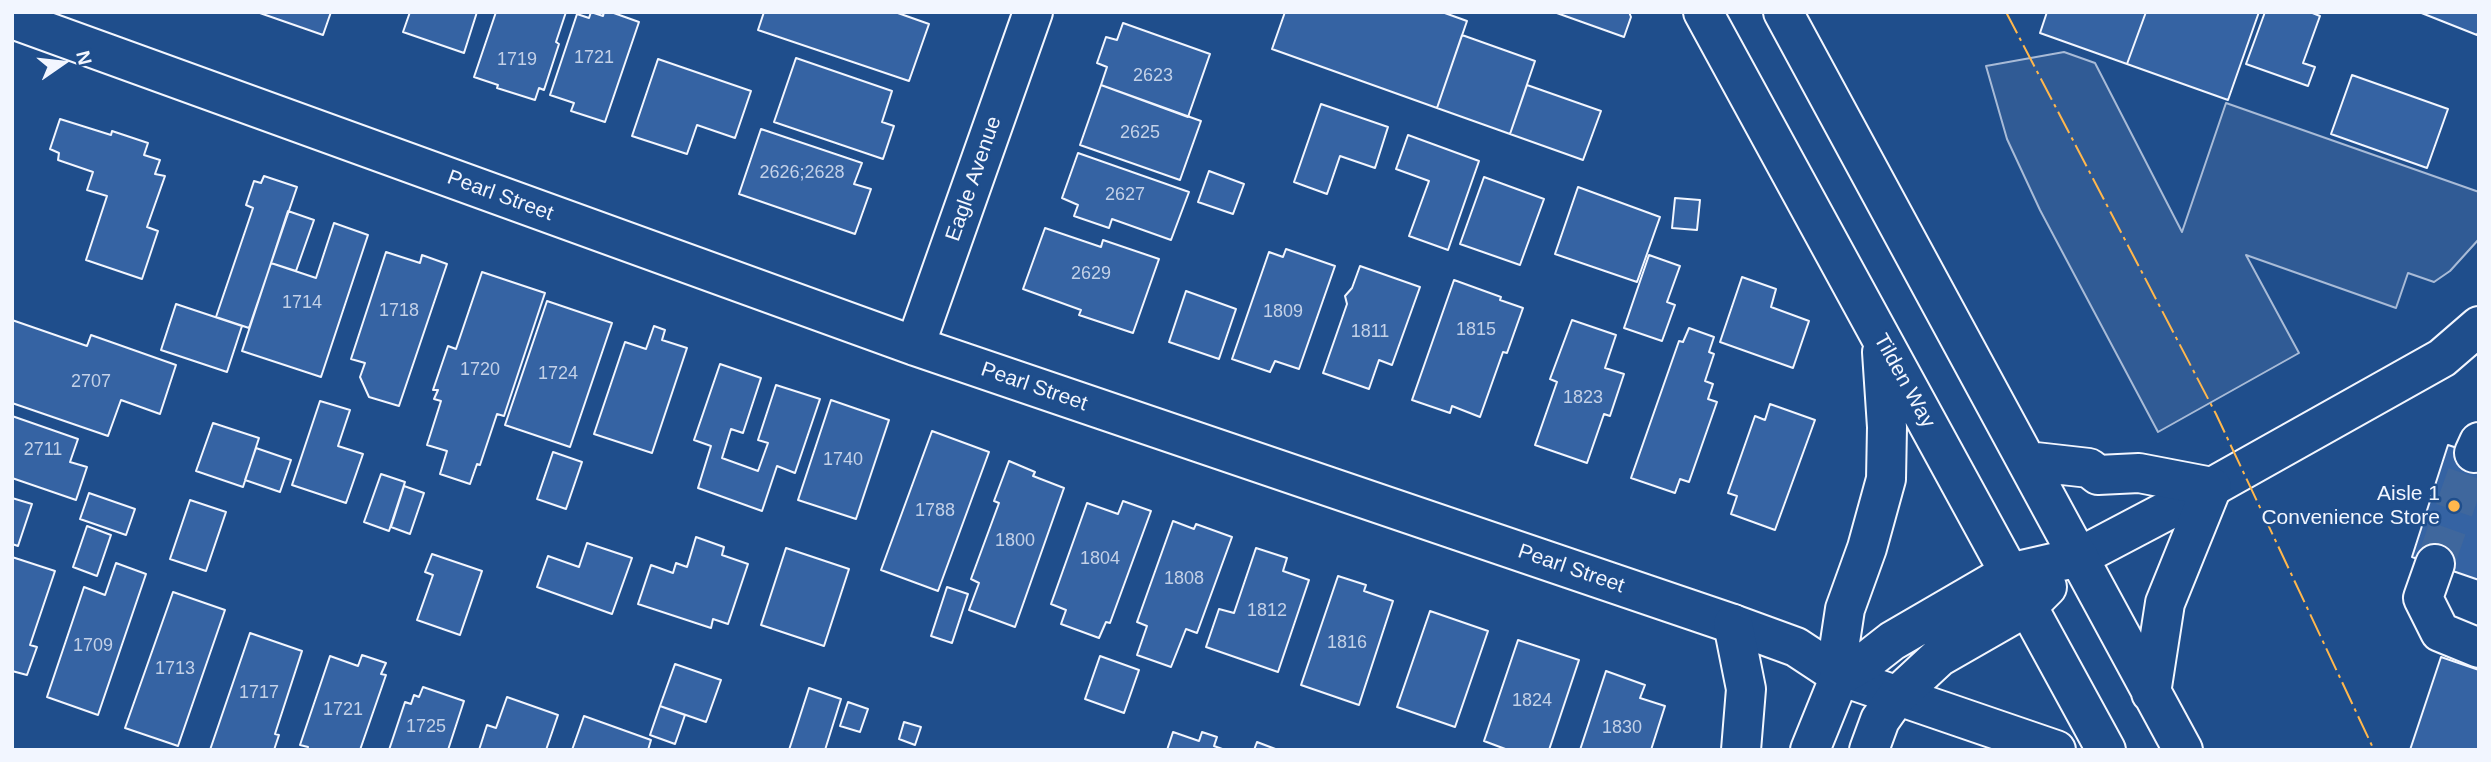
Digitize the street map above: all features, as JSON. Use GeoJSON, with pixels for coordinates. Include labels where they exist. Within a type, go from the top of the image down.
{"type":"FeatureCollection","features":[{"type":"Feature","properties":{"kind":"main road","name":"Eagle Avenue"},"geometry":{"type":"LineString","coordinates":[[915,346],[1033,12]]}},
{"type":"Feature","properties":{"kind":"main road","name":"Tilden Way"},"geometry":{"type":"LineString","coordinates":[[1703,12],[2106,750]]}},
{"type":"Feature","properties":{"kind":"main road"},"geometry":{"type":"LineString","coordinates":[[1783,12],[2183,750]]}},
{"type":"Feature","properties":{"kind":"main road","name":"Pearl Street"},"geometry":{"type":"LineString","coordinates":[[14,18],[915,346],[1733,624],[1797,647],[1840,676],[2056,750]]}},
{"type":"Feature","properties":{"kind":"main road"},"geometry":{"type":"LineString","coordinates":[[1840,676],[1892,641],[2009,573],[2079,556],[2212,487],[2442,358],[2479,326]]}},
{"type":"Feature","properties":{"kind":"main road"},"geometry":{"type":"LineString","coordinates":[[1810,750],[1840,676],[1840,642],[1845,609],[1867,548],[1886,479],[1887,427],[1881,340]]}},
{"type":"Feature","properties":{"kind":"main road"},"geometry":{"type":"LineString","coordinates":[[2027,461],[2089,468],[2098,475],[2139,472],[2212,487]]}},
{"type":"Feature","properties":{"kind":"main road"},"geometry":{"type":"LineString","coordinates":[[2151,693],[2165,603],[2212,487]]}},
{"type":"Feature","properties":{"kind":"main road"},"geometry":{"type":"LineString","coordinates":[[1869,750],[1880,720],[1897,696],[1939,657],[2028,606],[2079,556]]}},
{"type":"Feature","properties":{"kind":"main road"},"geometry":{"type":"LineString","coordinates":[[2435,564],[2423,598],[2440,632],[2479,648]]}},
{"type":"Feature","properties":{"kind":"main road"},"geometry":{"type":"LineString","coordinates":[[1733,624],[1746,689],[1741,750]]}},
{"type":"Feature","properties":{"kind":"shaded area"},"geometry":{"type":"Polygon","coordinates":[[[2064,52],[2095,63],[2182,232],[2226,103],[2479,192],[2479,239],[2450,271],[2434,282],[2408,273],[2396,308],[2246,255],[2299,353],[2158,432],[2040,210],[2007,139],[1986,66],[2064,52]]]}},
{"type":"Feature","properties":{"kind":"building"},"geometry":{"type":"Polygon","coordinates":[[[257,12],[331,12],[323,35],[257,12]]]}},
{"type":"Feature","properties":{"kind":"building"},"geometry":{"type":"Polygon","coordinates":[[[410,12],[477,12],[464,53],[403,32],[410,12]]]}},
{"type":"Feature","properties":{"kind":"building"},"geometry":{"type":"Polygon","coordinates":[[[496,12],[566,12],[544,90],[539,88],[535,100],[497,88],[498,85],[474,77],[496,12]]]}},
{"type":"Feature","properties":{"kind":"building"},"geometry":{"type":"Polygon","coordinates":[[[591,12],[603,16],[604,12],[611,12],[639,22],[605,122],[571,111],[574,103],[550,95],[577,14],[589,18],[591,12]]]}},
{"type":"Feature","properties":{"kind":"building"},"geometry":{"type":"Polygon","coordinates":[[[764,12],[895,12],[929,24],[909,81],[758,30],[764,12]]]}},
{"type":"Feature","properties":{"kind":"building"},"geometry":{"type":"Polygon","coordinates":[[[1285,12],[1442,12],[1467,21],[1437,108],[1272,49],[1285,12]]]}},
{"type":"Feature","properties":{"kind":"building"},"geometry":{"type":"Polygon","coordinates":[[[1554,12],[1629,12],[1631,17],[1624,37],[1554,12]]]}},
{"type":"Feature","properties":{"kind":"building"},"geometry":{"type":"Polygon","coordinates":[[[2047,12],[2146,12],[2127,64],[2040,33],[2047,12]]]}},
{"type":"Feature","properties":{"kind":"building"},"geometry":{"type":"Polygon","coordinates":[[[2146,12],[2259,12],[2228,100],[2127,64],[2146,12]]]}},
{"type":"Feature","properties":{"kind":"building"},"geometry":{"type":"Polygon","coordinates":[[[2265,12],[2310,12],[2320,16],[2303,63],[2315,67],[2308,86],[2246,64],[2265,12]]]}},
{"type":"Feature","properties":{"kind":"building"},"geometry":{"type":"Polygon","coordinates":[[[2419,12],[2479,12],[2479,30],[2477,35],[2419,12]]]}},
{"type":"Feature","properties":{"kind":"building"},"geometry":{"type":"Polygon","coordinates":[[[1123,23],[1210,54],[1188,117],[1101,85],[1107,67],[1097,63],[1106,37],[1117,40],[1123,23]]]}},
{"type":"Feature","properties":{"kind":"building"},"geometry":{"type":"Polygon","coordinates":[[[1462,35],[1535,61],[1510,134],[1437,108],[1462,35]]]}},
{"type":"Feature","properties":{"kind":"building"},"geometry":{"type":"Polygon","coordinates":[[[796,58],[892,91],[882,122],[894,126],[883,159],[774,122],[796,58]]]}},
{"type":"Feature","properties":{"kind":"building"},"geometry":{"type":"Polygon","coordinates":[[[658,59],[751,91],[735,138],[697,125],[687,154],[632,136],[658,59]]]}},
{"type":"Feature","properties":{"kind":"building"},"geometry":{"type":"Polygon","coordinates":[[[2352,75],[2448,109],[2427,168],[2331,134],[2352,75]]]}},
{"type":"Feature","properties":{"kind":"building"},"geometry":{"type":"Polygon","coordinates":[[[1101,85],[1201,121],[1180,180],[1080,145],[1101,85]]]}},
{"type":"Feature","properties":{"kind":"building"},"geometry":{"type":"Polygon","coordinates":[[[1527,85],[1601,111],[1583,160],[1510,134],[1527,85]]]}},
{"type":"Feature","properties":{"kind":"building"},"geometry":{"type":"Polygon","coordinates":[[[1321,104],[1388,127],[1375,168],[1340,156],[1327,194],[1294,182],[1321,104]]]}},
{"type":"Feature","properties":{"kind":"building"},"geometry":{"type":"Polygon","coordinates":[[[60,119],[111,135],[112,131],[148,143],[144,155],[160,160],[155,174],[165,176],[147,227],[158,231],[142,279],[86,260],[107,196],[87,190],[93,172],[58,160],[59,153],[50,149],[60,119]]]}},
{"type":"Feature","properties":{"kind":"building"},"geometry":{"type":"Polygon","coordinates":[[[761,129],[862,163],[854,184],[871,189],[855,234],[739,194],[761,129]]]}},
{"type":"Feature","properties":{"kind":"building"},"geometry":{"type":"Polygon","coordinates":[[[1408,135],[1479,161],[1448,250],[1409,236],[1429,181],[1396,169],[1408,135]]]}},
{"type":"Feature","properties":{"kind":"building"},"geometry":{"type":"Polygon","coordinates":[[[1078,153],[1189,192],[1171,240],[1112,219],[1109,228],[1074,216],[1078,205],[1062,198],[1078,153]]]}},
{"type":"Feature","properties":{"kind":"building"},"geometry":{"type":"Polygon","coordinates":[[[1209,171],[1244,184],[1233,214],[1198,202],[1209,171]]]}},
{"type":"Feature","properties":{"kind":"building"},"geometry":{"type":"Polygon","coordinates":[[[264,176],[297,187],[249,328],[216,317],[253,208],[246,205],[254,181],[261,183],[264,176]]]}},
{"type":"Feature","properties":{"kind":"building"},"geometry":{"type":"Polygon","coordinates":[[[1484,177],[1544,199],[1520,265],[1460,244],[1484,177]]]}},
{"type":"Feature","properties":{"kind":"building"},"geometry":{"type":"Polygon","coordinates":[[[1578,187],[1660,217],[1637,282],[1555,254],[1578,187]]]}},
{"type":"Feature","properties":{"kind":"building"},"geometry":{"type":"Polygon","coordinates":[[[1675,198],[1700,200],[1697,230],[1672,228],[1675,198]]]}},
{"type":"Feature","properties":{"kind":"building"},"geometry":{"type":"Polygon","coordinates":[[[288,211],[314,220],[296,271],[271,263],[288,211]]]}},
{"type":"Feature","properties":{"kind":"building"},"geometry":{"type":"Polygon","coordinates":[[[334,223],[368,235],[321,377],[242,351],[271,263],[316,278],[334,223]]]}},
{"type":"Feature","properties":{"kind":"building"},"geometry":{"type":"Polygon","coordinates":[[[1045,228],[1101,247],[1103,240],[1159,259],[1133,333],[1079,315],[1081,310],[1023,289],[1045,228]]]}},
{"type":"Feature","properties":{"kind":"building"},"geometry":{"type":"Polygon","coordinates":[[[1286,249],[1335,266],[1299,369],[1275,361],[1270,372],[1232,359],[1269,252],[1283,257],[1286,249]]]}},
{"type":"Feature","properties":{"kind":"building"},"geometry":{"type":"Polygon","coordinates":[[[386,252],[420,263],[422,255],[447,264],[399,406],[369,397],[360,377],[365,363],[351,359],[386,252]]]}},
{"type":"Feature","properties":{"kind":"building"},"geometry":{"type":"Polygon","coordinates":[[[1649,255],[1680,266],[1667,302],[1675,305],[1662,341],[1624,328],[1649,255]]]}},
{"type":"Feature","properties":{"kind":"building"},"geometry":{"type":"Polygon","coordinates":[[[1360,266],[1420,287],[1392,365],[1379,360],[1369,389],[1323,373],[1347,304],[1345,296],[1352,288],[1360,266]]]}},
{"type":"Feature","properties":{"kind":"building"},"geometry":{"type":"Polygon","coordinates":[[[482,272],[545,293],[504,416],[497,414],[480,465],[477,464],[470,484],[440,474],[447,451],[427,445],[441,401],[434,399],[438,390],[433,390],[448,346],[456,349],[482,272]]]}},
{"type":"Feature","properties":{"kind":"building"},"geometry":{"type":"Polygon","coordinates":[[[1742,277],[1776,289],[1771,307],[1809,321],[1793,368],[1720,342],[1742,277]]]}},
{"type":"Feature","properties":{"kind":"building"},"geometry":{"type":"Polygon","coordinates":[[[1454,280],[1523,308],[1507,353],[1503,352],[1480,417],[1452,406],[1450,413],[1412,400],[1454,280]]]}},
{"type":"Feature","properties":{"kind":"building"},"geometry":{"type":"Polygon","coordinates":[[[1186,291],[1236,309],[1219,359],[1169,342],[1186,291]]]}},
{"type":"Feature","properties":{"kind":"building"},"geometry":{"type":"Polygon","coordinates":[[[547,301],[612,323],[570,447],[505,425],[547,301]]]}},
{"type":"Feature","properties":{"kind":"building"},"geometry":{"type":"Polygon","coordinates":[[[176,304],[242,326],[227,372],[161,350],[176,304]]]}},
{"type":"Feature","properties":{"kind":"building"},"geometry":{"type":"Polygon","coordinates":[[[12,320],[87,346],[91,335],[176,365],[160,414],[121,400],[108,436],[12,403],[12,320]]]}},
{"type":"Feature","properties":{"kind":"building"},"geometry":{"type":"Polygon","coordinates":[[[1572,320],[1616,335],[1605,368],[1624,374],[1610,416],[1604,414],[1587,463],[1535,445],[1557,382],[1550,379],[1572,320]]]}},
{"type":"Feature","properties":{"kind":"building"},"geometry":{"type":"Polygon","coordinates":[[[654,326],[665,330],[662,340],[687,348],[652,453],[594,434],[625,342],[646,349],[654,326]]]}},
{"type":"Feature","properties":{"kind":"building"},"geometry":{"type":"Polygon","coordinates":[[[1689,328],[1714,337],[1709,352],[1714,354],[1705,381],[1713,384],[1708,399],[1717,402],[1689,482],[1680,479],[1675,493],[1631,478],[1679,341],[1683,342],[1689,328]]]}},
{"type":"Feature","properties":{"kind":"building"},"geometry":{"type":"Polygon","coordinates":[[[720,364],[761,378],[743,433],[731,429],[722,458],[758,471],[768,443],[758,440],[776,385],[820,399],[795,473],[777,466],[762,511],[698,488],[711,446],[694,440],[720,364]]]}},
{"type":"Feature","properties":{"kind":"building"},"geometry":{"type":"Polygon","coordinates":[[[831,400],[889,420],[856,519],[798,500],[831,400]]]}},
{"type":"Feature","properties":{"kind":"building"},"geometry":{"type":"Polygon","coordinates":[[[320,401],[350,410],[338,446],[363,454],[346,503],[292,485],[320,401]]]}},
{"type":"Feature","properties":{"kind":"building"},"geometry":{"type":"Polygon","coordinates":[[[1770,404],[1815,420],[1775,530],[1731,514],[1737,496],[1728,493],[1755,416],[1765,420],[1770,404]]]}},
{"type":"Feature","properties":{"kind":"building"},"geometry":{"type":"Polygon","coordinates":[[[12,416],[78,439],[70,462],[87,467],[76,500],[12,478],[12,416]]]}},
{"type":"Feature","properties":{"kind":"building"},"geometry":{"type":"Polygon","coordinates":[[[213,423],[259,438],[243,487],[196,471],[213,423]]]}},
{"type":"Feature","properties":{"kind":"building"},"geometry":{"type":"Polygon","coordinates":[[[932,431],[989,452],[938,591],[881,570],[932,431]]]}},
{"type":"Feature","properties":{"kind":"building","name":"Aisle 1 Convenience Store"},"geometry":{"type":"Polygon","coordinates":[[[2448,445],[2479,455],[2479,580],[2412,557],[2448,445]]]}},
{"type":"Feature","properties":{"kind":"building"},"geometry":{"type":"Polygon","coordinates":[[[256,448],[291,460],[280,492],[245,480],[256,448]]]}},
{"type":"Feature","properties":{"kind":"building"},"geometry":{"type":"Polygon","coordinates":[[[553,452],[582,462],[566,509],[537,499],[553,452]]]}},
{"type":"Feature","properties":{"kind":"building"},"geometry":{"type":"Polygon","coordinates":[[[1009,461],[1035,472],[1033,476],[1064,488],[1015,627],[969,610],[979,583],[971,579],[999,503],[994,501],[1009,461]]]}},
{"type":"Feature","properties":{"kind":"building"},"geometry":{"type":"Polygon","coordinates":[[[381,474],[405,482],[389,531],[364,522],[381,474]]]}},
{"type":"Feature","properties":{"kind":"building"},"geometry":{"type":"Polygon","coordinates":[[[404,486],[424,493],[410,534],[391,527],[404,486]]]}},
{"type":"Feature","properties":{"kind":"building"},"geometry":{"type":"Polygon","coordinates":[[[89,493],[135,509],[126,535],[80,519],[89,493]]]}},
{"type":"Feature","properties":{"kind":"building"},"geometry":{"type":"Polygon","coordinates":[[[12,498],[32,504],[18,546],[12,544],[12,498]]]}},
{"type":"Feature","properties":{"kind":"building"},"geometry":{"type":"Polygon","coordinates":[[[190,500],[226,512],[206,571],[170,559],[190,500]]]}},
{"type":"Feature","properties":{"kind":"building"},"geometry":{"type":"Polygon","coordinates":[[[1123,501],[1151,511],[1110,623],[1106,622],[1099,638],[1061,624],[1066,610],[1051,604],[1087,503],[1118,514],[1123,501]]]}},
{"type":"Feature","properties":{"kind":"building"},"geometry":{"type":"Polygon","coordinates":[[[1173,521],[1194,529],[1196,524],[1232,537],[1197,633],[1186,629],[1171,667],[1137,655],[1147,626],[1137,622],[1173,521]]]}},
{"type":"Feature","properties":{"kind":"building"},"geometry":{"type":"Polygon","coordinates":[[[87,526],[111,535],[97,576],[73,567],[87,526]]]}},
{"type":"Feature","properties":{"kind":"building"},"geometry":{"type":"Polygon","coordinates":[[[696,537],[724,547],[722,555],[748,564],[728,624],[713,619],[711,628],[638,604],[651,565],[673,573],[676,563],[687,567],[696,537]]]}},
{"type":"Feature","properties":{"kind":"building"},"geometry":{"type":"Polygon","coordinates":[[[587,543],[632,558],[612,614],[537,587],[548,556],[579,567],[587,543]]]}},
{"type":"Feature","properties":{"kind":"building"},"geometry":{"type":"Polygon","coordinates":[[[786,548],[849,569],[824,646],[761,625],[786,548]]]}},
{"type":"Feature","properties":{"kind":"building"},"geometry":{"type":"Polygon","coordinates":[[[1256,548],[1287,558],[1283,571],[1309,580],[1278,672],[1206,647],[1219,609],[1234,613],[1256,548]]]}},
{"type":"Feature","properties":{"kind":"building"},"geometry":{"type":"Polygon","coordinates":[[[432,554],[482,571],[460,635],[417,620],[433,575],[425,572],[432,554]]]}},
{"type":"Feature","properties":{"kind":"building"},"geometry":{"type":"Polygon","coordinates":[[[12,557],[55,571],[30,645],[37,647],[27,675],[12,671],[12,557]]]}},
{"type":"Feature","properties":{"kind":"building"},"geometry":{"type":"Polygon","coordinates":[[[116,563],[146,574],[98,715],[47,697],[84,587],[105,595],[116,563]]]}},
{"type":"Feature","properties":{"kind":"building"},"geometry":{"type":"Polygon","coordinates":[[[1338,576],[1366,585],[1364,591],[1393,601],[1359,705],[1301,685],[1338,576]]]}},
{"type":"Feature","properties":{"kind":"building"},"geometry":{"type":"Polygon","coordinates":[[[947,587],[968,594],[952,643],[931,636],[947,587]]]}},
{"type":"Feature","properties":{"kind":"building"},"geometry":{"type":"Polygon","coordinates":[[[173,592],[225,610],[178,746],[125,728],[173,592]]]}},
{"type":"Feature","properties":{"kind":"building"},"geometry":{"type":"Polygon","coordinates":[[[1430,611],[1488,631],[1455,727],[1397,707],[1430,611]]]}},
{"type":"Feature","properties":{"kind":"building"},"geometry":{"type":"Polygon","coordinates":[[[250,633],[302,651],[275,734],[279,735],[274,750],[210,750],[250,633]]]}},
{"type":"Feature","properties":{"kind":"building"},"geometry":{"type":"Polygon","coordinates":[[[1518,640],[1579,660],[1549,750],[1508,750],[1484,741],[1518,640]]]}},
{"type":"Feature","properties":{"kind":"building"},"geometry":{"type":"Polygon","coordinates":[[[362,655],[386,663],[381,674],[386,675],[360,750],[307,750],[308,747],[300,745],[330,656],[358,666],[362,655]]]}},
{"type":"Feature","properties":{"kind":"building"},"geometry":{"type":"Polygon","coordinates":[[[1100,656],[1139,670],[1124,713],[1085,699],[1100,656]]]}},
{"type":"Feature","properties":{"kind":"building"},"geometry":{"type":"Polygon","coordinates":[[[2441,657],[2479,670],[2479,750],[2410,750],[2441,657]]]}},
{"type":"Feature","properties":{"kind":"building"},"geometry":{"type":"Polygon","coordinates":[[[675,664],[721,680],[706,722],[660,706],[675,664]]]}},
{"type":"Feature","properties":{"kind":"building"},"geometry":{"type":"Polygon","coordinates":[[[1606,671],[1645,685],[1640,698],[1665,706],[1651,750],[1580,750],[1606,671]]]}},
{"type":"Feature","properties":{"kind":"building"},"geometry":{"type":"Polygon","coordinates":[[[423,687],[464,701],[448,750],[389,750],[405,702],[411,704],[414,695],[419,697],[423,687]]]}},
{"type":"Feature","properties":{"kind":"building"},"geometry":{"type":"Polygon","coordinates":[[[809,688],[841,699],[825,750],[789,750],[809,688]]]}},
{"type":"Feature","properties":{"kind":"building"},"geometry":{"type":"Polygon","coordinates":[[[507,697],[558,715],[546,750],[479,750],[487,725],[496,728],[507,697]]]}},
{"type":"Feature","properties":{"kind":"building"},"geometry":{"type":"Polygon","coordinates":[[[848,702],[868,709],[860,732],[840,726],[848,702]]]}},
{"type":"Feature","properties":{"kind":"building"},"geometry":{"type":"Polygon","coordinates":[[[660,706],[685,715],[675,744],[650,735],[660,706]]]}},
{"type":"Feature","properties":{"kind":"building"},"geometry":{"type":"Polygon","coordinates":[[[584,716],[651,740],[648,750],[572,750],[584,716]]]}},
{"type":"Feature","properties":{"kind":"building"},"geometry":{"type":"Polygon","coordinates":[[[904,722],[921,727],[915,745],[899,739],[904,722]]]}},
{"type":"Feature","properties":{"kind":"building"},"geometry":{"type":"Polygon","coordinates":[[[1173,732],[1199,741],[1202,732],[1217,737],[1214,746],[1225,750],[1167,750],[1173,732]]]}},
{"type":"Feature","properties":{"kind":"building"},"geometry":{"type":"Polygon","coordinates":[[[1257,742],[1278,750],[1254,750],[1257,742]]]}},
{"type":"Feature","properties":{"kind":"tunnel"},"geometry":{"type":"LineString","coordinates":[[2435,564],[2474,453]]}},
{"type":"Feature","properties":{"kind":"power"},"geometry":{"type":"LineString","coordinates":[[2006,12],[2216,414],[2374,750]]}},
{"type":"Feature","properties":{"kind":"place","name":"Aisle 1 Convenience Store"},"geometry":{"type":"Point","coordinates":[2454,506]}}]}
